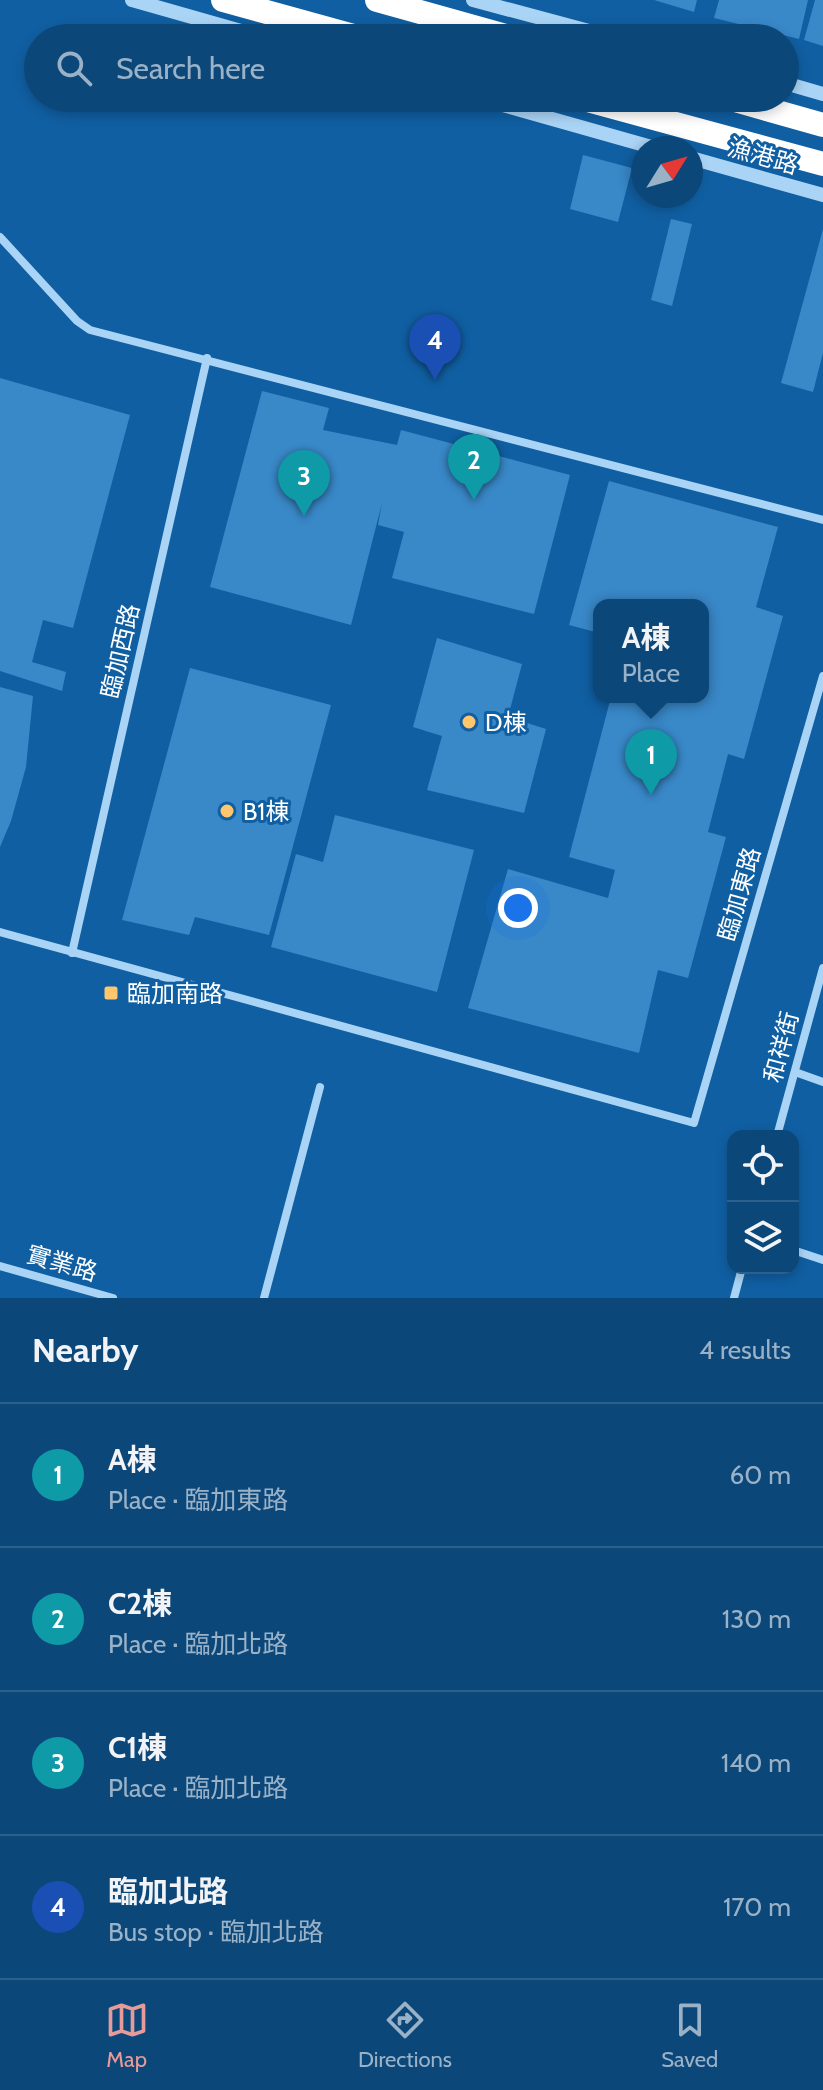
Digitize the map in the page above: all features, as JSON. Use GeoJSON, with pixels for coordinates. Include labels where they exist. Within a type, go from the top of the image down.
{"type":"FeatureCollection","features":[{"type":"Feature","properties":{"kind":"highway"},"geometry":{"type":"LineString","coordinates":[[223,0],[310,24]]}},
{"type":"Feature","properties":{"kind":"highway"},"geometry":{"type":"LineString","coordinates":[[377,0],[463,24]]}},
{"type":"Feature","properties":{"kind":"highway"},"geometry":{"type":"LineString","coordinates":[[632,112],[823,164]]}},
{"type":"Feature","properties":{"kind":"highway"},"geometry":{"type":"LineString","coordinates":[[777,112],[823,125]]}},
{"type":"Feature","properties":{"kind":"street"},"geometry":{"type":"LineString","coordinates":[[132,0],[217,24]]}},
{"type":"Feature","properties":{"kind":"street"},"geometry":{"type":"LineString","coordinates":[[473,0],[563,24]]}},
{"type":"Feature","properties":{"kind":"street"},"geometry":{"type":"LineString","coordinates":[[799,87],[823,94]]}},
{"type":"Feature","properties":{"kind":"street"},"geometry":{"type":"LineString","coordinates":[[528,112],[631,141]]}},
{"type":"Feature","properties":{"kind":"street","name":"漁港路"},"geometry":{"type":"LineString","coordinates":[[703,161],[823,195]]}},
{"type":"Feature","properties":{"kind":"street"},"geometry":{"type":"LineString","coordinates":[[0,237],[77,321],[90,330],[823,520]]}},
{"type":"Feature","properties":{"kind":"street","name":"臨加西路"},"geometry":{"type":"LineString","coordinates":[[72,953],[207,358]]}},
{"type":"Feature","properties":{"kind":"street","name":"臨加東路"},"geometry":{"type":"LineString","coordinates":[[72,953],[694,1123],[823,676]]}},
{"type":"Feature","properties":{"kind":"street"},"geometry":{"type":"LineString","coordinates":[[0,932],[72,953]]}},
{"type":"Feature","properties":{"kind":"street","name":"和祥街"},"geometry":{"type":"LineString","coordinates":[[779,1130],[823,968]]}},
{"type":"Feature","properties":{"kind":"street"},"geometry":{"type":"LineString","coordinates":[[795,1072],[823,1082]]}},
{"type":"Feature","properties":{"kind":"street"},"geometry":{"type":"LineString","coordinates":[[264,1298],[320,1087]]}},
{"type":"Feature","properties":{"kind":"street"},"geometry":{"type":"LineString","coordinates":[[799,1252],[823,1260]]}},
{"type":"Feature","properties":{"kind":"street","name":"實業路"},"geometry":{"type":"LineString","coordinates":[[0,1266],[113,1298]]}},
{"type":"Feature","properties":{"kind":"street"},"geometry":{"type":"LineString","coordinates":[[734,1298],[740,1274]]}},
{"type":"Feature","properties":{"kind":"building"},"geometry":{"type":"Polygon","coordinates":[[[654,0],[697,0],[694,12],[654,0]]]}},
{"type":"Feature","properties":{"kind":"building"},"geometry":{"type":"Polygon","coordinates":[[[719,0],[808,0],[799,39],[799,24],[738,24],[714,18],[719,0]]]}},
{"type":"Feature","properties":{"kind":"building"},"geometry":{"type":"Polygon","coordinates":[[[815,0],[823,0],[823,46],[804,40],[815,0]]]}},
{"type":"Feature","properties":{"kind":"building"},"geometry":{"type":"Polygon","coordinates":[[[583,155],[631,168],[618,222],[570,209],[583,155]]]}},
{"type":"Feature","properties":{"kind":"building"},"geometry":{"type":"Polygon","coordinates":[[[671,219],[692,224],[672,306],[651,300],[671,219]]]}},
{"type":"Feature","properties":{"kind":"building"},"geometry":{"type":"Polygon","coordinates":[[[823,229],[823,353],[813,392],[781,383],[823,229]]]}},
{"type":"Feature","properties":{"kind":"building"},"geometry":{"type":"Polygon","coordinates":[[[0,378],[130,415],[73,628],[43,620],[32,662],[66,672],[62,691],[0,671],[0,378]]]}},
{"type":"Feature","properties":{"kind":"building"},"geometry":{"type":"Polygon","coordinates":[[[262,391],[329,408],[323,430],[397,445],[401,430],[570,475],[534,614],[392,578],[404,532],[378,525],[382,503],[351,625],[210,587],[262,391]]]}},
{"type":"Feature","properties":{"kind":"building"},"geometry":{"type":"Polygon","coordinates":[[[609,481],[778,527],[756,607],[783,616],[744,759],[728,754],[708,832],[726,837],[688,978],[658,970],[639,1053],[468,1008],[508,869],[608,898],[615,870],[569,857],[609,703],[709,703],[709,599],[593,599],[593,631],[569,625],[609,481]]]}},
{"type":"Feature","properties":{"kind":"building","name":"D棟"},"geometry":{"type":"Polygon","coordinates":[[[437,638],[522,664],[508,717],[546,729],[524,813],[427,790],[442,736],[413,727],[437,638]]]}},
{"type":"Feature","properties":{"kind":"building","name":"B1棟"},"geometry":{"type":"Polygon","coordinates":[[[190,668],[331,705],[269,935],[195,917],[189,935],[122,920],[190,668]]]}},
{"type":"Feature","properties":{"kind":"building"},"geometry":{"type":"Polygon","coordinates":[[[0,687],[33,696],[26,767],[11,821],[0,847],[0,687]]]}},
{"type":"Feature","properties":{"kind":"building"},"geometry":{"type":"Polygon","coordinates":[[[335,815],[474,850],[437,992],[271,947],[296,854],[323,862],[335,815]]]}},
{"type":"Feature","properties":{"kind":"place","name":"臨加北路"},"geometry":{"type":"Point","coordinates":[435,380]}},
{"type":"Feature","properties":{"kind":"place","name":"C2棟"},"geometry":{"type":"Point","coordinates":[474,500]}},
{"type":"Feature","properties":{"kind":"place","name":"C1棟"},"geometry":{"type":"Point","coordinates":[304,516]}},
{"type":"Feature","properties":{"kind":"place","name":"D棟"},"geometry":{"type":"Point","coordinates":[469,722]}},
{"type":"Feature","properties":{"kind":"place","name":"A棟"},"geometry":{"type":"Point","coordinates":[651,795]}},
{"type":"Feature","properties":{"kind":"place","name":"B1棟"},"geometry":{"type":"Point","coordinates":[227,811]}},
{"type":"Feature","properties":{"kind":"place","name":"臨加南路"},"geometry":{"type":"Point","coordinates":[111,993]}}]}
